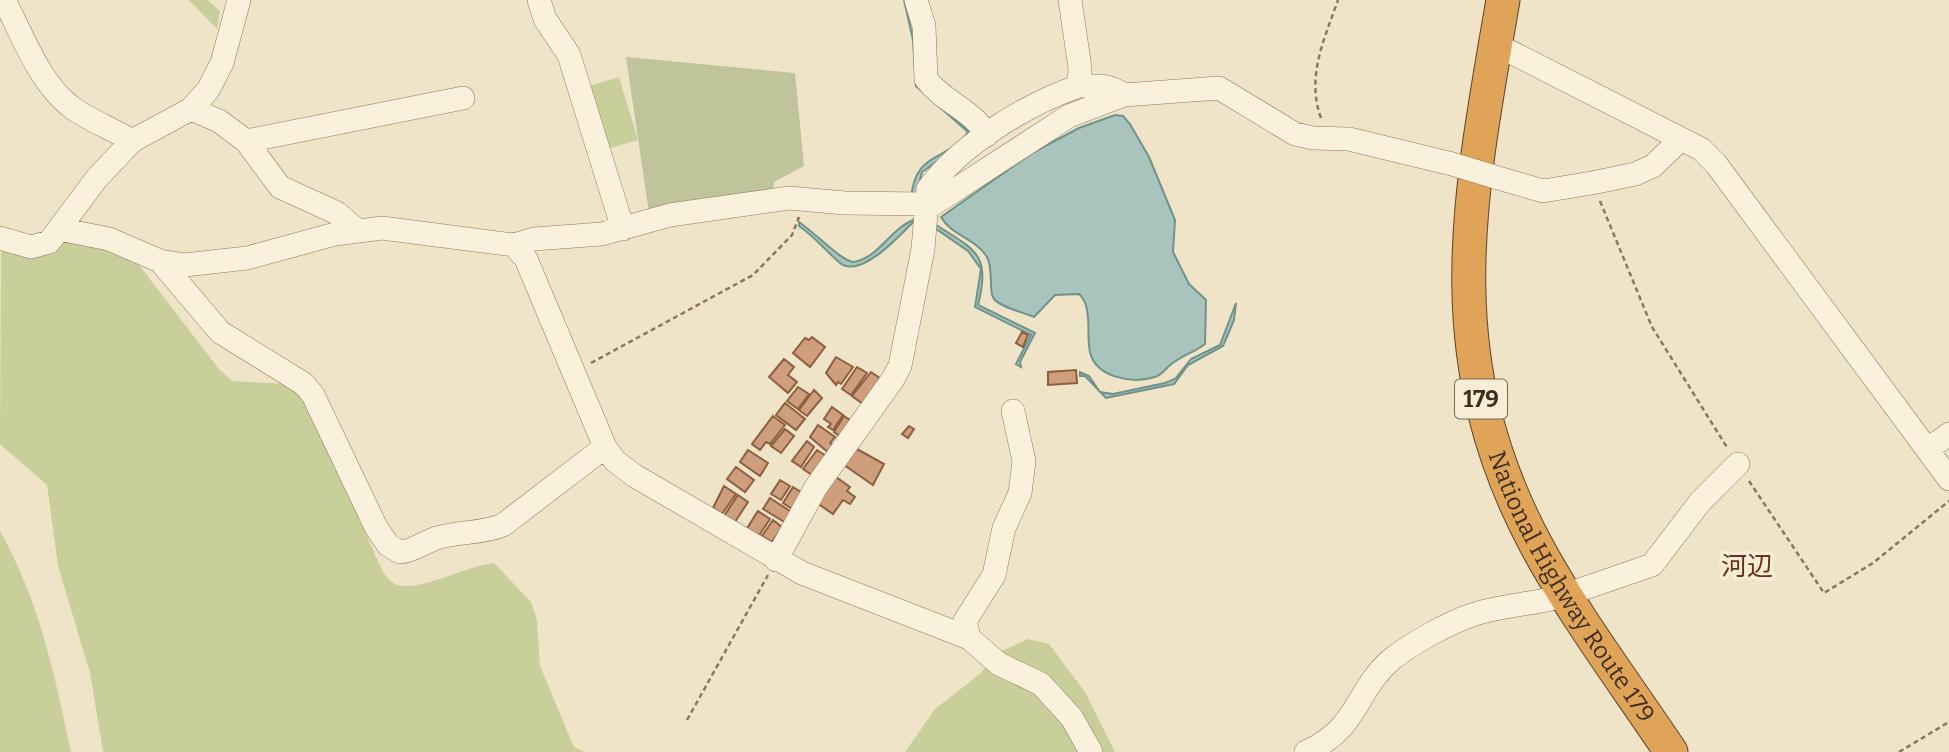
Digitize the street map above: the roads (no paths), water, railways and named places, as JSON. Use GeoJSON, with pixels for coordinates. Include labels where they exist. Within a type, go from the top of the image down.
{"type":"FeatureCollection","features":[{"type":"Feature","properties":{"kind":"highway","name":"National Highway Route 179"},"geometry":{"type":"LineString","coordinates":[[1503,0],[1472,186],[1467,252],[1468,314],[1476,381],[1494,444],[1516,503],[1564,595],[1671,752]]}},
{"type":"Feature","properties":{"kind":"street"},"geometry":{"type":"LineString","coordinates":[[4,0],[47,79],[62,99],[71,107],[131,141]]}},
{"type":"Feature","properties":{"kind":"street"},"geometry":{"type":"LineString","coordinates":[[0,238],[39,247],[48,242],[97,178],[131,141],[191,110],[208,90],[222,63],[239,0]]}},
{"type":"Feature","properties":{"kind":"street"},"geometry":{"type":"LineString","coordinates":[[539,0],[545,19],[570,59],[623,229]]}},
{"type":"Feature","properties":{"kind":"street"},"geometry":{"type":"LineString","coordinates":[[916,0],[924,26],[926,79],[945,99],[972,117],[987,135]]}},
{"type":"Feature","properties":{"kind":"street"},"geometry":{"type":"LineString","coordinates":[[1070,0],[1080,68],[1079,86]]}},
{"type":"Feature","properties":{"kind":"street"},"geometry":{"type":"LineString","coordinates":[[1495,44],[1700,149],[1716,164],[1949,479]]}},
{"type":"Feature","properties":{"kind":"street"},"geometry":{"type":"LineString","coordinates":[[776,560],[816,487],[897,372],[923,249],[928,189],[987,135],[1026,110],[1079,86],[1100,85],[1124,95]]}},
{"type":"Feature","properties":{"kind":"street"},"geometry":{"type":"LineString","coordinates":[[59,229],[109,239],[160,261],[208,265],[358,231],[399,229],[441,237],[492,240],[514,245],[534,239],[581,237],[710,208],[806,199],[845,203],[935,203],[1069,116],[1124,95],[1219,89],[1296,134],[1349,139],[1452,163],[1543,191],[1635,174],[1653,166],[1671,153],[1681,139]]}},
{"type":"Feature","properties":{"kind":"street"},"geometry":{"type":"LineString","coordinates":[[246,141],[463,98]]}},
{"type":"Feature","properties":{"kind":"street"},"geometry":{"type":"LineString","coordinates":[[191,110],[219,121],[246,141],[280,187],[337,213],[358,231]]}},
{"type":"Feature","properties":{"kind":"street"},"geometry":{"type":"LineString","coordinates":[[514,245],[526,259],[572,373],[605,447],[615,461],[635,476],[776,560],[802,573],[969,638],[999,664],[1041,684],[1072,718],[1091,752]]}},
{"type":"Feature","properties":{"kind":"street"},"geometry":{"type":"LineString","coordinates":[[160,261],[220,332],[304,384],[313,395],[376,527],[388,545],[400,552],[409,551],[436,538],[465,531],[489,531],[503,525],[605,447]]}},
{"type":"Feature","properties":{"kind":"street"},"geometry":{"type":"LineString","coordinates":[[969,638],[965,621],[994,575],[1004,528],[1020,493],[1024,461],[1013,411]]}},
{"type":"Feature","properties":{"kind":"street"},"geometry":{"type":"LineString","coordinates":[[1927,449],[1949,434]]}},
{"type":"Feature","properties":{"kind":"street"},"geometry":{"type":"LineString","coordinates":[[1306,752],[1326,741],[1347,724],[1380,671],[1393,658],[1473,614],[1564,595],[1652,565],[1700,502],[1738,464]]}},
{"type":"Feature","properties":{"kind":"water"},"geometry":{"type":"Polygon","coordinates":[[[904,0],[913,21],[929,97],[916,86],[913,40],[904,0]]]}},
{"type":"Feature","properties":{"kind":"water"},"geometry":{"type":"Polygon","coordinates":[[[939,106],[971,133],[960,145],[922,172],[916,197],[911,200],[918,172],[925,164],[952,148],[968,132],[939,106]]]}},
{"type":"Feature","properties":{"kind":"water"},"geometry":{"type":"Polygon","coordinates":[[[1115,115],[1123,116],[1130,124],[1149,157],[1175,220],[1173,252],[1189,284],[1206,300],[1205,344],[1177,360],[1159,375],[1136,380],[1107,373],[1094,361],[1090,352],[1086,306],[1079,294],[1055,295],[1034,317],[998,302],[991,292],[987,257],[941,217],[1032,153],[1079,128],[1115,115]]]}},
{"type":"Feature","properties":{"kind":"water"},"geometry":{"type":"Polygon","coordinates":[[[916,219],[870,260],[849,267],[840,263],[799,226],[799,222],[835,252],[854,262],[871,254],[899,228],[916,219]]]}},
{"type":"Feature","properties":{"kind":"water"},"geometry":{"type":"Polygon","coordinates":[[[933,223],[969,247],[981,263],[982,288],[978,305],[1035,333],[1020,362],[1021,367],[1016,364],[1031,335],[975,307],[981,269],[968,251],[932,226],[933,223]]]}},
{"type":"Feature","properties":{"kind":"water"},"geometry":{"type":"Polygon","coordinates":[[[1236,303],[1234,320],[1223,346],[1188,365],[1174,384],[1106,398],[1100,392],[1113,394],[1175,379],[1191,359],[1220,345],[1236,303]]]}},
{"type":"Feature","properties":{"kind":"water"},"geometry":{"type":"Polygon","coordinates":[[[1080,372],[1089,376],[1099,391],[1085,376],[1080,376],[1080,372]]]}},
{"type":"Feature","properties":{"kind":"district","name":"河辺"},"geometry":{"type":"Point","coordinates":[1747,566]}}]}
